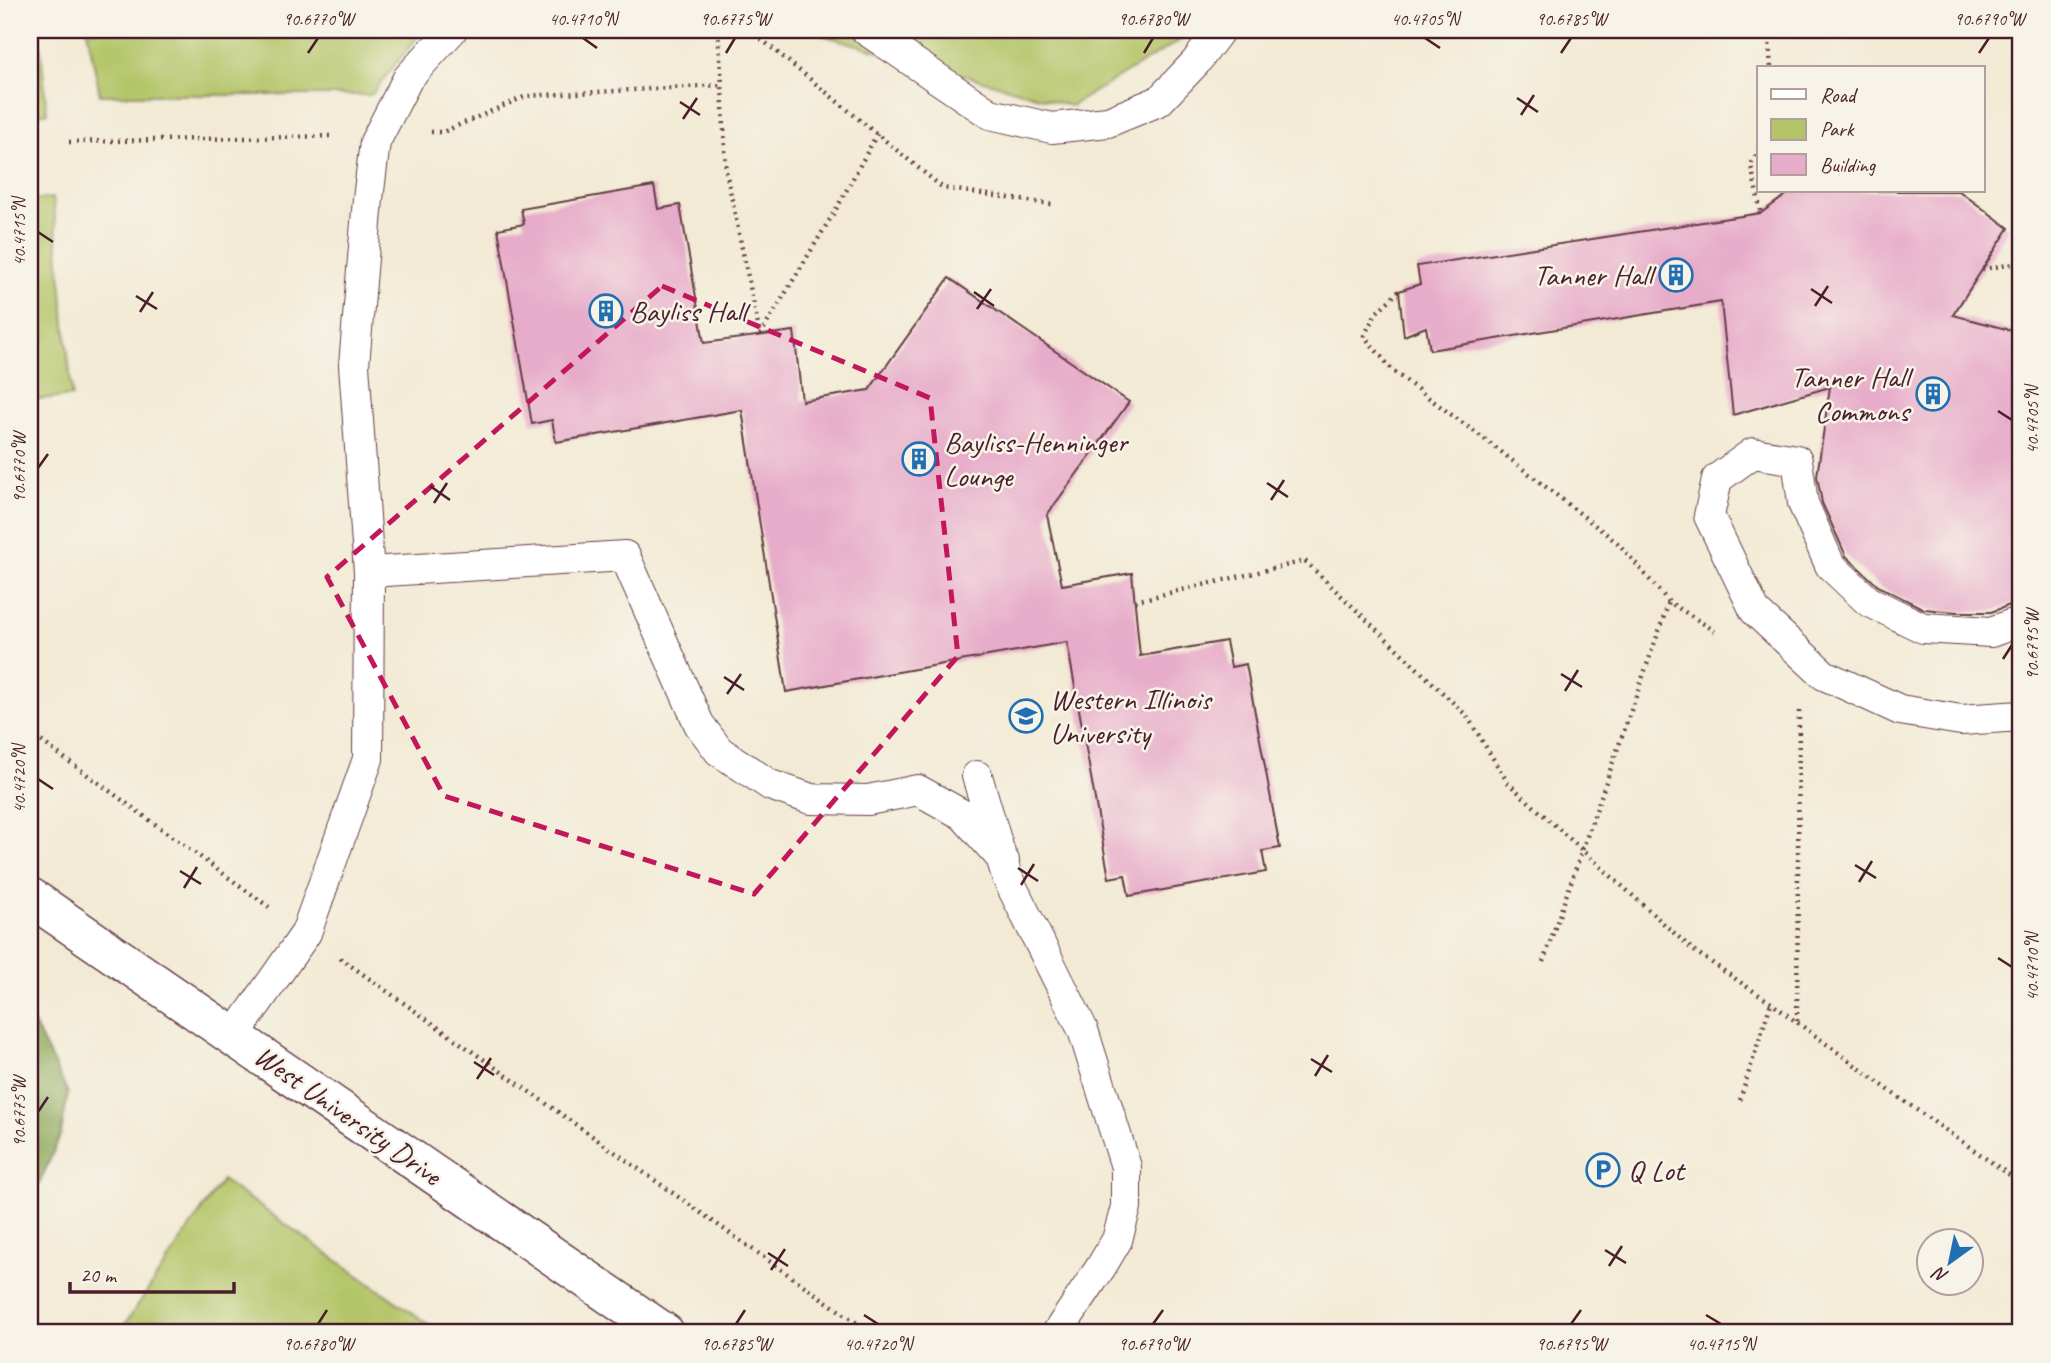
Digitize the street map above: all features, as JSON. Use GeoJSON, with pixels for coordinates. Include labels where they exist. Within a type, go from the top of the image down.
{"type":"FeatureCollection","features":[{"type":"Feature","properties":{"kind":"street","name":"West University Drive"},"geometry":{"type":"LineString","coordinates":[[30,897],[665,1333]]}},
{"type":"Feature","properties":{"kind":"lane"},"geometry":{"type":"LineString","coordinates":[[234,1037],[306,933],[368,759],[369,572],[354,365],[368,199],[375,142],[408,78],[452,30]]}},
{"type":"Feature","properties":{"kind":"lane"},"geometry":{"type":"LineString","coordinates":[[866,30],[990,114],[1052,128],[1108,122],[1158,101],[1196,62],[1220,30]]}},
{"type":"Feature","properties":{"kind":"lane"},"geometry":{"type":"LineString","coordinates":[[2021,621],[1991,632],[1923,628],[1867,600],[1830,565],[1803,503],[1797,460],[1753,453],[1717,479],[1709,516],[1755,611],[1824,675],[1900,710],[1961,720],[2021,716]]}},
{"type":"Feature","properties":{"kind":"lane"},"geometry":{"type":"LineString","coordinates":[[369,572],[625,556],[699,724],[719,751],[770,785],[811,799],[868,800],[918,790],[963,815],[1004,861]]}},
{"type":"Feature","properties":{"kind":"lane"},"geometry":{"type":"LineString","coordinates":[[977,776],[1007,877],[1083,1030],[1126,1167],[1126,1207],[1116,1240],[1057,1333]]}},
{"type":"Feature","properties":{"kind":"path"},"geometry":{"type":"LineString","coordinates":[[718,30],[726,171],[760,335],[838,206],[877,134]]}},
{"type":"Feature","properties":{"kind":"path"},"geometry":{"type":"LineString","coordinates":[[750,30],[943,188],[1055,205]]}},
{"type":"Feature","properties":{"kind":"path"},"geometry":{"type":"LineString","coordinates":[[1768,30],[1771,66]]}},
{"type":"Feature","properties":{"kind":"path"},"geometry":{"type":"LineString","coordinates":[[69,142],[443,132],[526,96],[722,85]]}},
{"type":"Feature","properties":{"kind":"path"},"geometry":{"type":"LineString","coordinates":[[1757,153],[1751,165],[1761,213]]}},
{"type":"Feature","properties":{"kind":"path"},"geometry":{"type":"LineString","coordinates":[[1982,269],[2021,263]]}},
{"type":"Feature","properties":{"kind":"path"},"geometry":{"type":"LineString","coordinates":[[1399,291],[1376,313],[1364,336],[1394,372],[1619,544],[1669,602],[1718,633]]}},
{"type":"Feature","properties":{"kind":"path"},"geometry":{"type":"LineString","coordinates":[[1135,601],[1305,561],[1467,716],[1508,783],[1693,950],[2021,1183]]}},
{"type":"Feature","properties":{"kind":"path"},"geometry":{"type":"LineString","coordinates":[[1543,962],[1669,602]]}},
{"type":"Feature","properties":{"kind":"path"},"geometry":{"type":"LineString","coordinates":[[1797,1022],[1799,708],[1812,711]]}},
{"type":"Feature","properties":{"kind":"path"},"geometry":{"type":"LineString","coordinates":[[30,733],[306,933],[871,1333]]}},
{"type":"Feature","properties":{"kind":"path"},"geometry":{"type":"LineString","coordinates":[[1740,1100],[1771,1003]]}},
{"type":"Feature","properties":{"kind":"highlighted area"},"geometry":{"type":"Polygon","coordinates":[[[662,286],[930,398],[958,656],[754,894],[444,796],[327,577],[662,286]]]}},
{"type":"Feature","properties":{"kind":"green space"},"geometry":{"type":"Polygon","coordinates":[[[30,30],[39,30],[47,113],[30,114],[30,30]]]}},
{"type":"Feature","properties":{"kind":"green space"},"geometry":{"type":"Polygon","coordinates":[[[87,30],[423,30],[371,95],[100,95],[87,30]]]}},
{"type":"Feature","properties":{"kind":"green space"},"geometry":{"type":"Polygon","coordinates":[[[805,30],[1192,30],[1187,36],[1071,106],[805,30]]]}},
{"type":"Feature","properties":{"kind":"green space"},"geometry":{"type":"Polygon","coordinates":[[[53,198],[72,396],[30,400],[30,200],[53,198]]]}},
{"type":"Feature","properties":{"kind":"green space"},"geometry":{"type":"Polygon","coordinates":[[[30,1016],[68,1093],[61,1134],[30,1205],[30,1016]]]}},
{"type":"Feature","properties":{"kind":"green space"},"geometry":{"type":"Polygon","coordinates":[[[222,1180],[441,1333],[119,1333],[222,1180]]]}},
{"type":"Feature","properties":{"kind":"building"},"geometry":{"type":"Polygon","coordinates":[[[654,186],[658,209],[680,205],[704,343],[794,331],[802,401],[869,390],[949,278],[1129,402],[1047,515],[1062,585],[1132,573],[1140,656],[1226,641],[1231,667],[1246,664],[1280,848],[1262,851],[1266,872],[1129,896],[1125,875],[1109,878],[1067,642],[786,692],[742,410],[556,442],[552,420],[532,424],[498,229],[524,224],[521,209],[654,186]]]}},
{"type":"Feature","properties":{"kind":"building"},"geometry":{"type":"Polygon","coordinates":[[[1791,192],[1960,192],[2009,228],[1953,315],[2021,333],[2021,601],[1991,612],[1924,609],[1878,586],[1846,556],[1822,503],[1817,476],[1830,387],[1733,415],[1721,302],[1430,350],[1426,327],[1404,336],[1399,291],[1420,284],[1417,266],[1761,213],[1791,192]]]}},
{"type":"Feature","properties":{"kind":"place","name":"Tanner Hall"},"geometry":{"type":"Point","coordinates":[1676,275]}},
{"type":"Feature","properties":{"kind":"place","name":"Bayliss Hall"},"geometry":{"type":"Point","coordinates":[606,311]}},
{"type":"Feature","properties":{"kind":"place","name":"Tanner Hall Commons"},"geometry":{"type":"Point","coordinates":[1933,394]}},
{"type":"Feature","properties":{"kind":"place","name":"Bayliss-Henninger Lounge"},"geometry":{"type":"Point","coordinates":[919,459]}},
{"type":"Feature","properties":{"kind":"place","name":"Western Illinois University"},"geometry":{"type":"Point","coordinates":[1026,716]}},
{"type":"Feature","properties":{"kind":"place","name":"Q Lot"},"geometry":{"type":"Point","coordinates":[1603,1170]}}]}
